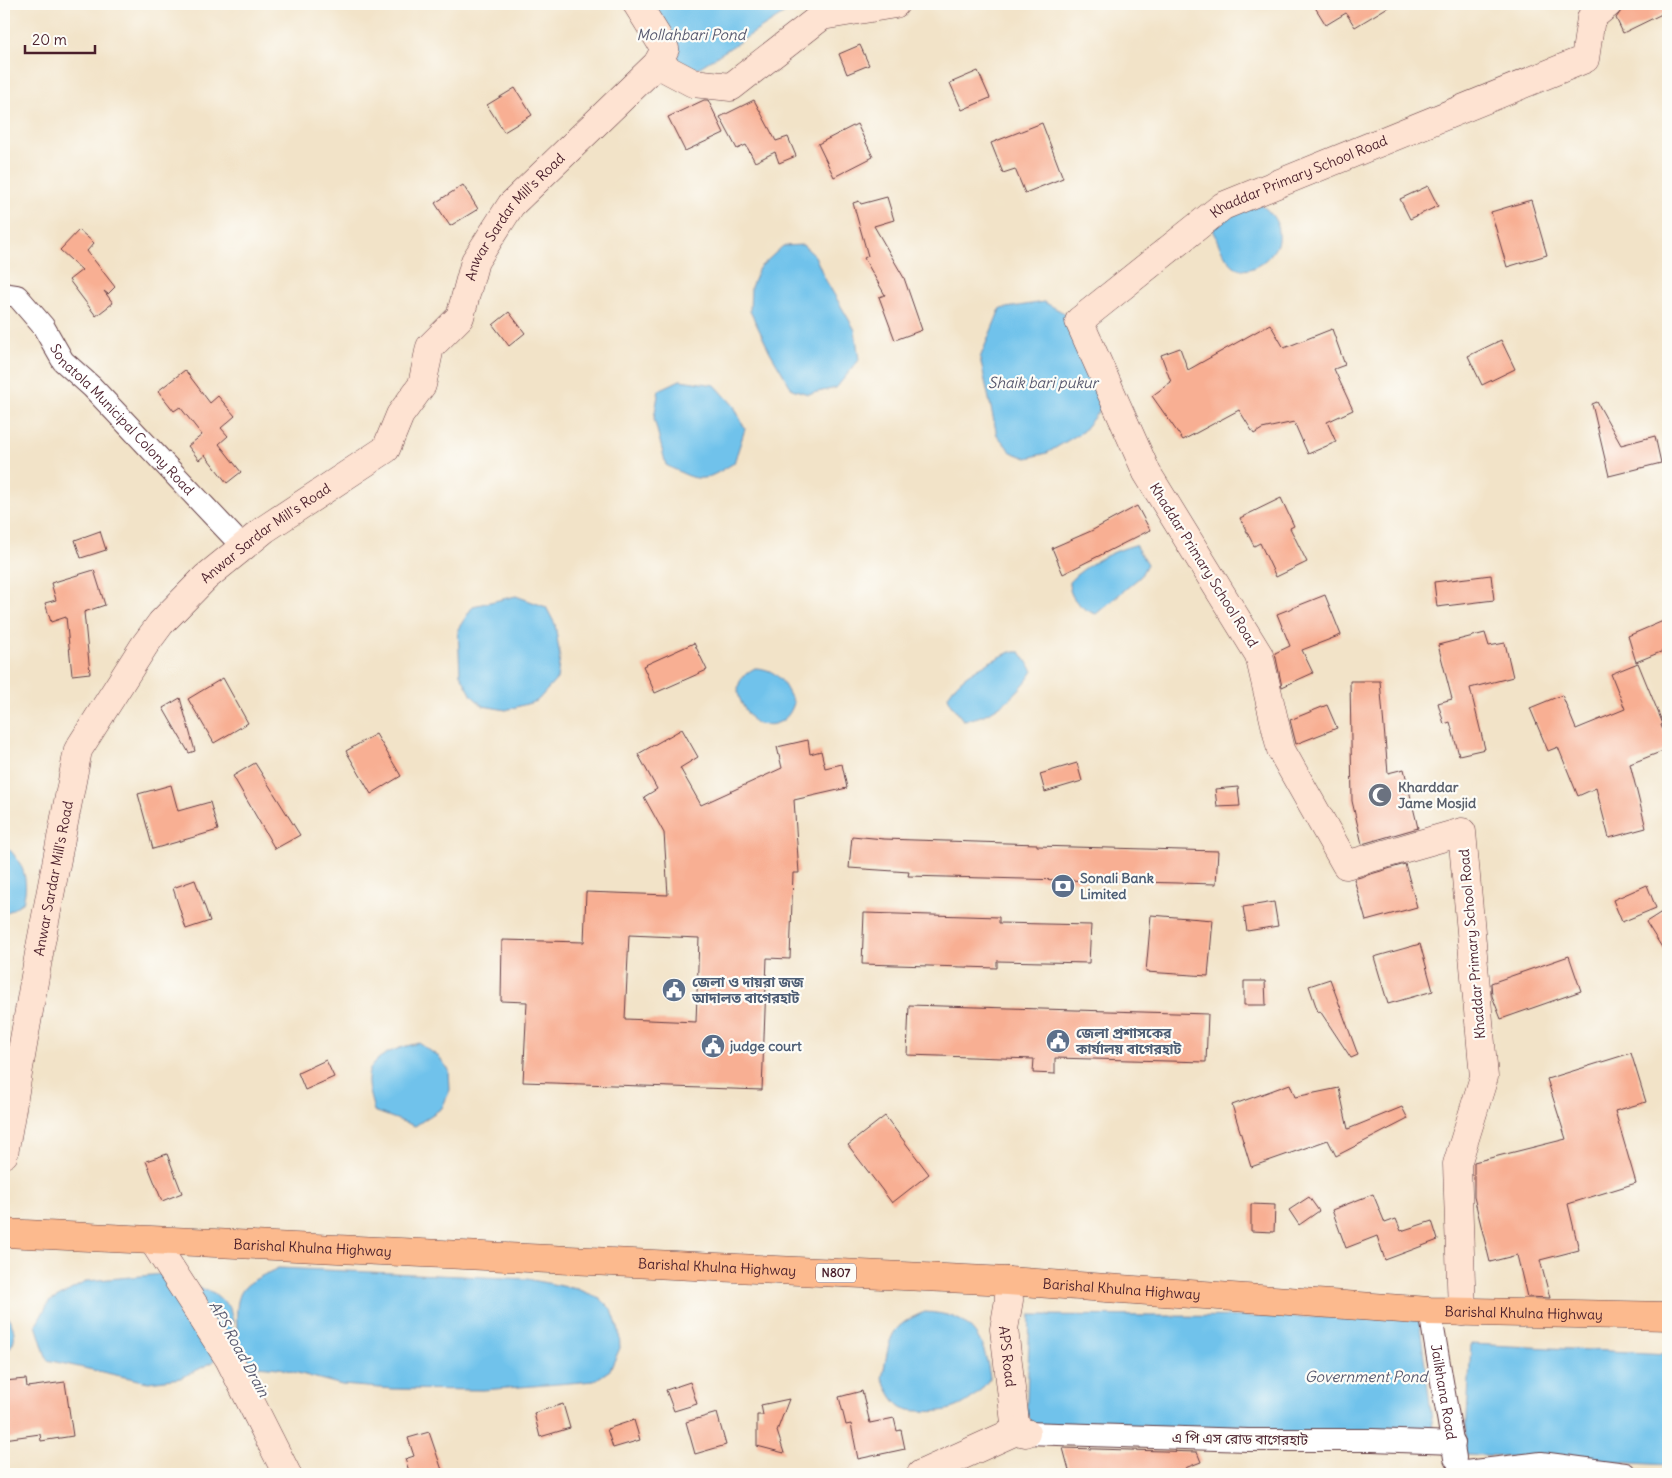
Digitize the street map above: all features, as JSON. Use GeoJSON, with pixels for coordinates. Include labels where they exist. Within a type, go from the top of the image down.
{"type":"FeatureCollection","features":[{"type":"Feature","properties":{"kind":"highway","name":"Barishal Khulna Highway"},"geometry":{"type":"LineString","coordinates":[[4,1233],[1008,1281],[1430,1311],[1668,1316]]}},
{"type":"Feature","properties":{"kind":"street"},"geometry":{"type":"LineString","coordinates":[[636,4],[665,49],[657,64],[694,84],[731,87],[822,16],[895,4]]}},
{"type":"Feature","properties":{"kind":"street","name":"Khaddar Primary School Road"},"geometry":{"type":"LineString","coordinates":[[1462,1312],[1457,1164],[1484,1077],[1462,832],[1346,866],[1281,750],[1259,655],[1147,473],[1079,321],[1224,206],[1585,59],[1591,18],[1608,4]]}},
{"type":"Feature","properties":{"kind":"street","name":"Anwar Sardar Mill's Road"},"geometry":{"type":"LineString","coordinates":[[4,1154],[40,942],[78,750],[144,646],[161,623],[206,577],[265,529],[386,449],[400,415],[422,385],[430,346],[460,316],[475,261],[511,205],[657,64]]}},
{"type":"Feature","properties":{"kind":"street","name":"Sonatola Municipal Colony Road"},"geometry":{"type":"LineString","coordinates":[[4,294],[17,296],[42,326],[64,361],[92,387],[243,547]]}},
{"type":"Feature","properties":{"kind":"street"},"geometry":{"type":"LineString","coordinates":[[153,1240],[229,1359],[287,1474]]}},
{"type":"Feature","properties":{"kind":"street","name":"APS Road"},"geometry":{"type":"LineString","coordinates":[[1008,1281],[1009,1300],[1004,1329],[1021,1432]]}},
{"type":"Feature","properties":{"kind":"street","name":"Jailkhana Road"},"geometry":{"type":"LineString","coordinates":[[1430,1311],[1454,1443],[1457,1474]]}},
{"type":"Feature","properties":{"kind":"street"},"geometry":{"type":"LineString","coordinates":[[921,1474],[1021,1432]]}},
{"type":"Feature","properties":{"kind":"street","name":"এ পি এস রোড বাগেরহাট"},"geometry":{"type":"LineString","coordinates":[[1021,1432],[1248,1440],[1372,1440],[1454,1443]]}},
{"type":"Feature","properties":{"kind":"street"},"geometry":{"type":"LineString","coordinates":[[1457,1474],[1542,1463],[1625,1474]]}},
{"type":"Feature","properties":{"kind":"water","name":"Mollahbari Pond"},"geometry":{"type":"Polygon","coordinates":[[[634,4],[799,4],[681,79],[634,4]]]}},
{"type":"Feature","properties":{"kind":"water"},"geometry":{"type":"Polygon","coordinates":[[[1257,200],[1269,211],[1276,221],[1278,242],[1270,255],[1259,265],[1246,270],[1240,269],[1230,262],[1223,252],[1212,225],[1257,200]]]}},
{"type":"Feature","properties":{"kind":"water"},"geometry":{"type":"Polygon","coordinates":[[[803,245],[815,256],[825,279],[855,330],[859,360],[836,388],[808,394],[792,389],[770,352],[750,311],[751,287],[759,268],[783,246],[803,245]]]}},
{"type":"Feature","properties":{"kind":"water","name":"Shaik bari pukur"},"geometry":{"type":"Polygon","coordinates":[[[1044,302],[1079,321],[1100,378],[1100,410],[1082,432],[1047,453],[1027,458],[1011,452],[997,435],[980,358],[1000,309],[1044,302]]]}},
{"type":"Feature","properties":{"kind":"water"},"geometry":{"type":"Polygon","coordinates":[[[680,380],[715,385],[734,406],[745,429],[734,463],[707,477],[694,478],[666,465],[654,418],[659,390],[680,380]]]}},
{"type":"Feature","properties":{"kind":"water"},"geometry":{"type":"Polygon","coordinates":[[[1135,545],[1147,564],[1140,577],[1096,614],[1081,606],[1071,593],[1069,582],[1099,559],[1135,545]]]}},
{"type":"Feature","properties":{"kind":"water"},"geometry":{"type":"Polygon","coordinates":[[[516,596],[546,607],[555,624],[560,657],[557,679],[537,701],[506,710],[483,706],[472,696],[460,674],[458,629],[473,606],[516,596]]]}},
{"type":"Feature","properties":{"kind":"water"},"geometry":{"type":"Polygon","coordinates":[[[1010,652],[1020,652],[1033,671],[1027,680],[1012,696],[994,710],[984,715],[963,720],[950,703],[948,696],[953,688],[967,675],[1010,652]]]}},
{"type":"Feature","properties":{"kind":"water"},"geometry":{"type":"Polygon","coordinates":[[[755,668],[770,671],[780,679],[794,703],[788,715],[774,724],[755,723],[745,709],[738,694],[741,680],[755,668]]]}},
{"type":"Feature","properties":{"kind":"water"},"geometry":{"type":"Polygon","coordinates":[[[4,844],[20,863],[26,885],[23,902],[4,915],[4,844]]]}},
{"type":"Feature","properties":{"kind":"water"},"geometry":{"type":"Polygon","coordinates":[[[419,1043],[439,1057],[449,1070],[450,1090],[442,1108],[415,1126],[374,1111],[368,1079],[369,1071],[379,1058],[403,1047],[419,1043]]]}},
{"type":"Feature","properties":{"kind":"water"},"geometry":{"type":"Polygon","coordinates":[[[278,1268],[527,1279],[577,1289],[600,1298],[612,1310],[619,1331],[620,1348],[610,1370],[594,1381],[483,1390],[393,1389],[342,1385],[279,1368],[246,1365],[240,1360],[237,1315],[239,1297],[249,1284],[278,1268]]]}},
{"type":"Feature","properties":{"kind":"water"},"geometry":{"type":"Polygon","coordinates":[[[163,1274],[214,1293],[230,1307],[233,1322],[228,1346],[213,1362],[181,1378],[148,1382],[47,1360],[36,1325],[49,1302],[87,1281],[163,1274]]]}},
{"type":"Feature","properties":{"kind":"water"},"geometry":{"type":"Polygon","coordinates":[[[4,1310],[13,1327],[14,1338],[10,1348],[4,1353],[4,1310]]]}},
{"type":"Feature","properties":{"kind":"water"},"geometry":{"type":"Polygon","coordinates":[[[925,1312],[954,1317],[964,1323],[979,1339],[984,1350],[990,1378],[976,1395],[952,1409],[932,1412],[904,1408],[894,1399],[882,1378],[889,1345],[896,1330],[903,1323],[925,1312]]]}},
{"type":"Feature","properties":{"kind":"water","name":"Government Pond"},"geometry":{"type":"Polygon","coordinates":[[[1030,1315],[1419,1318],[1434,1436],[1026,1426],[1030,1315]]]}},
{"type":"Feature","properties":{"kind":"water"},"geometry":{"type":"Polygon","coordinates":[[[1471,1344],[1668,1354],[1668,1465],[1465,1454],[1471,1344]]]}},
{"type":"Feature","properties":{"kind":"building"},"geometry":{"type":"Polygon","coordinates":[[[1313,4],[1393,4],[1355,27],[1346,13],[1326,25],[1313,4]]]}},
{"type":"Feature","properties":{"kind":"building"},"geometry":{"type":"Polygon","coordinates":[[[1631,4],[1668,4],[1668,11],[1623,33],[1616,18],[1623,8],[1631,4]]]}},
{"type":"Feature","properties":{"kind":"building"},"geometry":{"type":"Polygon","coordinates":[[[860,45],[869,65],[847,74],[839,54],[860,45]]]}},
{"type":"Feature","properties":{"kind":"building"},"geometry":{"type":"Polygon","coordinates":[[[978,71],[990,98],[962,110],[950,83],[978,71]]]}},
{"type":"Feature","properties":{"kind":"building"},"geometry":{"type":"Polygon","coordinates":[[[515,88],[532,115],[504,132],[487,105],[515,88]]]}},
{"type":"Feature","properties":{"kind":"building"},"geometry":{"type":"Polygon","coordinates":[[[704,100],[708,100],[724,133],[685,151],[668,117],[704,100]]]}},
{"type":"Feature","properties":{"kind":"building"},"geometry":{"type":"Polygon","coordinates":[[[754,100],[776,141],[788,137],[796,156],[779,163],[775,152],[755,162],[746,145],[737,149],[720,117],[754,100]]]}},
{"type":"Feature","properties":{"kind":"building"},"geometry":{"type":"Polygon","coordinates":[[[1042,123],[1063,178],[1025,193],[1015,169],[1003,173],[991,143],[1042,123]]]}},
{"type":"Feature","properties":{"kind":"building"},"geometry":{"type":"Polygon","coordinates":[[[857,124],[873,157],[834,177],[818,144],[857,124]]]}},
{"type":"Feature","properties":{"kind":"building"},"geometry":{"type":"Polygon","coordinates":[[[463,185],[478,209],[450,226],[435,203],[463,185]]]}},
{"type":"Feature","properties":{"kind":"building"},"geometry":{"type":"Polygon","coordinates":[[[1428,186],[1438,206],[1410,219],[1400,199],[1428,186]]]}},
{"type":"Feature","properties":{"kind":"building"},"geometry":{"type":"Polygon","coordinates":[[[887,197],[894,220],[874,226],[904,278],[922,330],[895,340],[879,297],[885,295],[864,258],[868,256],[853,203],[859,201],[861,204],[887,197]]]}},
{"type":"Feature","properties":{"kind":"building"},"geometry":{"type":"Polygon","coordinates":[[[1531,200],[1547,255],[1507,267],[1491,212],[1531,200]]]}},
{"type":"Feature","properties":{"kind":"building"},"geometry":{"type":"Polygon","coordinates":[[[79,230],[94,243],[87,251],[115,287],[108,294],[104,291],[113,303],[96,316],[69,280],[82,270],[60,250],[79,230]]]}},
{"type":"Feature","properties":{"kind":"building"},"geometry":{"type":"Polygon","coordinates":[[[509,312],[525,333],[509,346],[493,325],[509,312]]]}},
{"type":"Feature","properties":{"kind":"building"},"geometry":{"type":"Polygon","coordinates":[[[1270,324],[1284,348],[1332,329],[1345,365],[1334,369],[1353,410],[1327,422],[1336,442],[1308,454],[1294,422],[1262,429],[1254,434],[1239,410],[1183,440],[1152,396],[1171,382],[1161,355],[1180,348],[1188,370],[1270,324]]]}},
{"type":"Feature","properties":{"kind":"building"},"geometry":{"type":"Polygon","coordinates":[[[1501,340],[1515,369],[1482,385],[1468,356],[1501,340]]]}},
{"type":"Feature","properties":{"kind":"building"},"geometry":{"type":"Polygon","coordinates":[[[185,370],[210,403],[218,396],[235,416],[221,428],[228,436],[219,444],[241,472],[227,483],[205,455],[199,460],[188,446],[202,435],[180,407],[174,411],[158,391],[185,370]]]}},
{"type":"Feature","properties":{"kind":"building"},"geometry":{"type":"Polygon","coordinates":[[[1597,402],[1621,445],[1655,436],[1661,463],[1609,476],[1592,404],[1597,402]]]}},
{"type":"Feature","properties":{"kind":"building"},"geometry":{"type":"Polygon","coordinates":[[[1281,498],[1294,526],[1290,528],[1307,562],[1276,577],[1260,543],[1254,546],[1240,518],[1281,498]]]}},
{"type":"Feature","properties":{"kind":"building"},"geometry":{"type":"Polygon","coordinates":[[[1137,506],[1150,530],[1063,574],[1052,548],[1091,531],[1137,506]]]}},
{"type":"Feature","properties":{"kind":"building"},"geometry":{"type":"Polygon","coordinates":[[[100,531],[106,550],[81,558],[75,540],[100,531]]]}},
{"type":"Feature","properties":{"kind":"building"},"geometry":{"type":"Polygon","coordinates":[[[94,570],[105,605],[84,612],[90,673],[72,675],[66,617],[51,622],[45,603],[56,600],[51,583],[94,570]]]}},
{"type":"Feature","properties":{"kind":"building"},"geometry":{"type":"Polygon","coordinates":[[[1491,575],[1494,600],[1437,607],[1434,582],[1491,575]]]}},
{"type":"Feature","properties":{"kind":"building"},"geometry":{"type":"Polygon","coordinates":[[[1325,595],[1341,635],[1302,650],[1313,673],[1282,687],[1275,653],[1290,646],[1277,614],[1325,595]]]}},
{"type":"Feature","properties":{"kind":"building"},"geometry":{"type":"Polygon","coordinates":[[[1668,619],[1668,649],[1636,662],[1628,636],[1668,619]]]}},
{"type":"Feature","properties":{"kind":"building"},"geometry":{"type":"Polygon","coordinates":[[[1485,633],[1489,646],[1505,643],[1513,677],[1470,688],[1485,749],[1459,755],[1450,722],[1444,724],[1438,703],[1452,699],[1438,645],[1485,633]]]}},
{"type":"Feature","properties":{"kind":"building"},"geometry":{"type":"Polygon","coordinates":[[[694,643],[707,670],[655,693],[643,666],[694,643]]]}},
{"type":"Feature","properties":{"kind":"building"},"geometry":{"type":"Polygon","coordinates":[[[1638,663],[1663,724],[1661,725],[1668,743],[1668,749],[1630,764],[1646,828],[1609,838],[1596,788],[1578,796],[1558,747],[1548,751],[1530,708],[1562,695],[1576,729],[1625,709],[1611,674],[1638,663]]]}},
{"type":"Feature","properties":{"kind":"building"},"geometry":{"type":"Polygon","coordinates":[[[223,678],[248,723],[214,743],[188,699],[223,678]]]}},
{"type":"Feature","properties":{"kind":"building"},"geometry":{"type":"Polygon","coordinates":[[[1350,681],[1380,681],[1388,773],[1404,769],[1418,828],[1362,844],[1352,801],[1350,681]]]}},
{"type":"Feature","properties":{"kind":"building"},"geometry":{"type":"Polygon","coordinates":[[[180,698],[195,751],[189,753],[163,708],[180,698]]]}},
{"type":"Feature","properties":{"kind":"building"},"geometry":{"type":"Polygon","coordinates":[[[1327,705],[1337,728],[1296,744],[1290,720],[1327,705]]]}},
{"type":"Feature","properties":{"kind":"building"},"geometry":{"type":"Polygon","coordinates":[[[682,729],[698,757],[680,768],[701,805],[782,768],[777,747],[808,740],[810,754],[821,751],[825,768],[842,764],[847,788],[794,800],[799,873],[793,873],[790,959],[767,958],[762,1090],[523,1082],[527,1002],[501,1001],[502,940],[584,942],[586,892],[668,895],[664,833],[644,797],[657,789],[638,754],[682,729]],[[629,935],[625,1019],[696,1022],[699,938],[629,935]]]}},
{"type":"Feature","properties":{"kind":"building"},"geometry":{"type":"Polygon","coordinates":[[[376,734],[401,776],[371,794],[346,751],[376,734]]]}},
{"type":"Feature","properties":{"kind":"building"},"geometry":{"type":"Polygon","coordinates":[[[255,763],[300,835],[275,849],[233,776],[255,763]]]}},
{"type":"Feature","properties":{"kind":"building"},"geometry":{"type":"Polygon","coordinates":[[[1077,763],[1082,781],[1045,792],[1040,774],[1077,763]]]}},
{"type":"Feature","properties":{"kind":"building"},"geometry":{"type":"Polygon","coordinates":[[[171,785],[178,811],[210,802],[218,830],[153,849],[138,794],[171,785]]]}},
{"type":"Feature","properties":{"kind":"building"},"geometry":{"type":"Polygon","coordinates":[[[1238,787],[1240,806],[1217,807],[1215,789],[1238,787]]]}},
{"type":"Feature","properties":{"kind":"building"},"geometry":{"type":"Polygon","coordinates":[[[852,836],[884,839],[1037,844],[1037,846],[1218,851],[1216,884],[908,876],[909,872],[849,868],[852,836]]]}},
{"type":"Feature","properties":{"kind":"building"},"geometry":{"type":"Polygon","coordinates":[[[1405,864],[1417,907],[1366,921],[1354,879],[1405,864]]]}},
{"type":"Feature","properties":{"kind":"building"},"geometry":{"type":"Polygon","coordinates":[[[195,880],[210,921],[186,929],[173,888],[195,880]]]}},
{"type":"Feature","properties":{"kind":"building"},"geometry":{"type":"Polygon","coordinates":[[[1647,885],[1656,908],[1622,922],[1613,900],[1647,885]]]}},
{"type":"Feature","properties":{"kind":"building"},"geometry":{"type":"Polygon","coordinates":[[[1274,902],[1278,926],[1247,931],[1243,907],[1274,902]]]}},
{"type":"Feature","properties":{"kind":"building"},"geometry":{"type":"Polygon","coordinates":[[[1668,908],[1668,957],[1646,922],[1668,908]]]}},
{"type":"Feature","properties":{"kind":"building"},"geometry":{"type":"Polygon","coordinates":[[[864,913],[999,917],[999,923],[1091,925],[1089,963],[997,961],[997,968],[862,964],[864,913]]]}},
{"type":"Feature","properties":{"kind":"building"},"geometry":{"type":"Polygon","coordinates":[[[1151,915],[1213,920],[1208,976],[1146,972],[1151,915]]]}},
{"type":"Feature","properties":{"kind":"building"},"geometry":{"type":"Polygon","coordinates":[[[1420,944],[1433,991],[1388,1004],[1374,957],[1420,944]]]}},
{"type":"Feature","properties":{"kind":"building"},"geometry":{"type":"Polygon","coordinates":[[[1569,956],[1581,991],[1501,1019],[1492,996],[1491,983],[1569,956]]]}},
{"type":"Feature","properties":{"kind":"building"},"geometry":{"type":"Polygon","coordinates":[[[1330,979],[1358,1055],[1351,1058],[1320,1011],[1318,1012],[1309,986],[1330,979]]]}},
{"type":"Feature","properties":{"kind":"building"},"geometry":{"type":"Polygon","coordinates":[[[1244,981],[1265,981],[1266,1005],[1244,1005],[1244,981]]]}},
{"type":"Feature","properties":{"kind":"building"},"geometry":{"type":"Polygon","coordinates":[[[909,1005],[1208,1014],[1206,1062],[1055,1058],[1055,1074],[1033,1073],[1034,1059],[907,1055],[909,1005]]]}},
{"type":"Feature","properties":{"kind":"building"},"geometry":{"type":"Polygon","coordinates":[[[1631,1053],[1646,1102],[1615,1111],[1636,1183],[1568,1204],[1579,1250],[1540,1260],[1550,1298],[1527,1297],[1517,1255],[1490,1262],[1474,1197],[1474,1162],[1566,1139],[1547,1079],[1631,1053]]]}},
{"type":"Feature","properties":{"kind":"building"},"geometry":{"type":"Polygon","coordinates":[[[326,1060],[334,1077],[305,1090],[298,1073],[326,1060]]]}},
{"type":"Feature","properties":{"kind":"building"},"geometry":{"type":"Polygon","coordinates":[[[1290,1084],[1295,1097],[1339,1088],[1348,1129],[1402,1107],[1408,1119],[1336,1156],[1328,1140],[1251,1167],[1232,1105],[1290,1084]]]}},
{"type":"Feature","properties":{"kind":"building"},"geometry":{"type":"Polygon","coordinates":[[[885,1116],[929,1174],[892,1203],[848,1145],[885,1116]]]}},
{"type":"Feature","properties":{"kind":"building"},"geometry":{"type":"Polygon","coordinates":[[[167,1154],[182,1193],[162,1201],[146,1161],[167,1154]]]}},
{"type":"Feature","properties":{"kind":"building"},"geometry":{"type":"Polygon","coordinates":[[[1373,1194],[1385,1223],[1396,1219],[1401,1231],[1432,1221],[1438,1240],[1385,1260],[1377,1236],[1346,1248],[1332,1210],[1373,1194]]]}},
{"type":"Feature","properties":{"kind":"building"},"geometry":{"type":"Polygon","coordinates":[[[1309,1197],[1319,1211],[1299,1225],[1289,1210],[1309,1197]]]}},
{"type":"Feature","properties":{"kind":"building"},"geometry":{"type":"Polygon","coordinates":[[[1251,1204],[1275,1205],[1274,1232],[1251,1231],[1251,1204]]]}},
{"type":"Feature","properties":{"kind":"building"},"geometry":{"type":"Polygon","coordinates":[[[26,1379],[27,1387],[65,1382],[73,1436],[41,1441],[40,1434],[4,1439],[4,1381],[26,1379]]]}},
{"type":"Feature","properties":{"kind":"building"},"geometry":{"type":"Polygon","coordinates":[[[690,1382],[697,1404],[674,1411],[666,1390],[690,1382]]]}},
{"type":"Feature","properties":{"kind":"building"},"geometry":{"type":"Polygon","coordinates":[[[862,1391],[870,1423],[894,1418],[897,1431],[901,1430],[905,1449],[858,1459],[851,1424],[846,1425],[839,1397],[862,1391]]]}},
{"type":"Feature","properties":{"kind":"building"},"geometry":{"type":"Polygon","coordinates":[[[789,1399],[777,1431],[784,1453],[757,1446],[757,1415],[763,1415],[761,1405],[789,1399]]]}},
{"type":"Feature","properties":{"kind":"building"},"geometry":{"type":"Polygon","coordinates":[[[563,1404],[570,1428],[540,1437],[534,1413],[563,1404]]]}},
{"type":"Feature","properties":{"kind":"building"},"geometry":{"type":"Polygon","coordinates":[[[717,1413],[726,1445],[695,1454],[686,1422],[717,1413]]]}},
{"type":"Feature","properties":{"kind":"building"},"geometry":{"type":"Polygon","coordinates":[[[634,1420],[640,1440],[613,1448],[607,1429],[634,1420]]]}},
{"type":"Feature","properties":{"kind":"building"},"geometry":{"type":"Polygon","coordinates":[[[429,1432],[442,1470],[435,1471],[436,1474],[410,1474],[405,1459],[414,1456],[408,1438],[429,1432]]]}},
{"type":"Feature","properties":{"kind":"building"},"geometry":{"type":"Polygon","coordinates":[[[1063,1448],[1197,1452],[1201,1462],[1185,1468],[1187,1474],[1070,1474],[1063,1448]]]}},
{"type":"Feature","properties":{"kind":"place","name":"Kharddar Jame Mosjid"},"geometry":{"type":"Point","coordinates":[1380,795]}},
{"type":"Feature","properties":{"kind":"place","name":"Sonali Bank Limited"},"geometry":{"type":"Point","coordinates":[1063,886]}},
{"type":"Feature","properties":{"kind":"place","name":"জেলা ও দায়রা জজ আদালত বাগেরহাট"},"geometry":{"type":"Point","coordinates":[674,990]}},
{"type":"Feature","properties":{"kind":"place","name":"জেলা প্রশাসকের কার্যালয় বাগেরহাট"},"geometry":{"type":"Point","coordinates":[1058,1041]}},
{"type":"Feature","properties":{"kind":"place","name":"judge court"},"geometry":{"type":"Point","coordinates":[713,1046]}},
{"type":"Feature","properties":{"kind":"water label","name":"APS Road Drain"},"geometry":{"type":"Point","coordinates":[239,1349]}}]}
